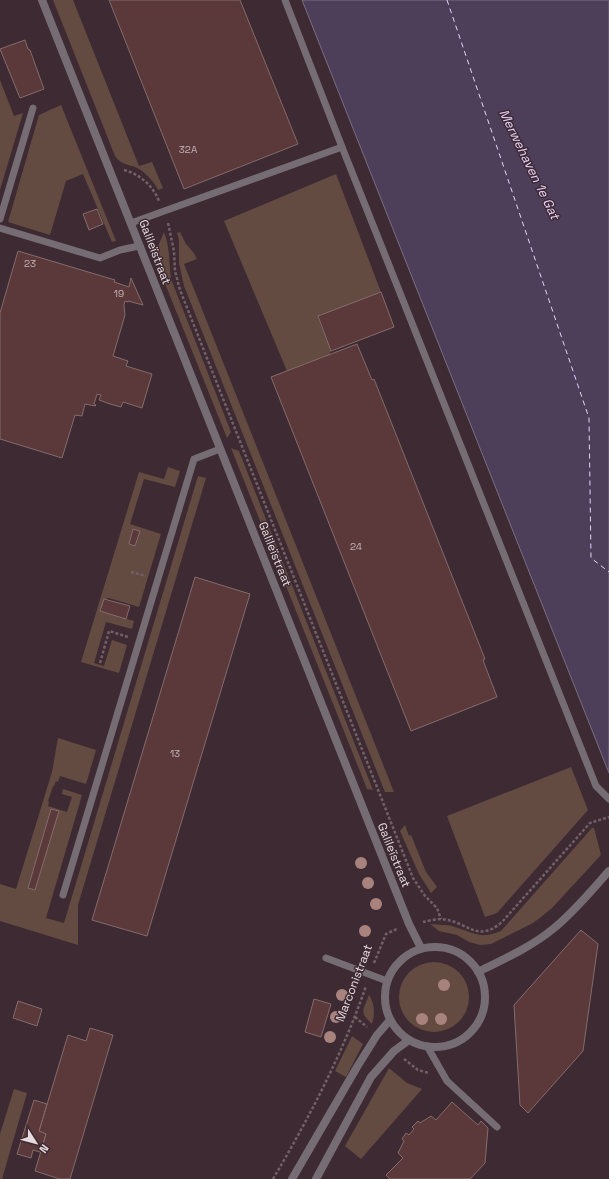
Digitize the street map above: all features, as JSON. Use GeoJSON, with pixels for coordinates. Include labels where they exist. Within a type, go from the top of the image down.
{"type":"FeatureCollection","features":[{"type":"Feature","properties":{"kind":"street","name":"Galileïstraat"},"geometry":{"type":"LineString","coordinates":[[42,0],[408,924],[421,948]]}},
{"type":"Feature","properties":{"kind":"street"},"geometry":{"type":"LineString","coordinates":[[478,972],[520,951],[553,929],[582,901],[609,871]]}},
{"type":"Feature","properties":{"kind":"street"},"geometry":{"type":"LineString","coordinates":[[438,947],[454,950],[468,959],[478,972],[484,987],[484,1003],[480,1018],[471,1031],[458,1041],[443,1046],[427,1046],[409,1040],[398,1031],[390,1020],[386,1006],[385,991],[387,981],[396,964],[408,955],[421,948],[438,947]]}},
{"type":"Feature","properties":{"kind":"street"},"geometry":{"type":"LineString","coordinates":[[292,1179],[357,1067],[377,1035],[390,1020]]}},
{"type":"Feature","properties":{"kind":"street"},"geometry":{"type":"LineString","coordinates":[[316,1179],[371,1077],[394,1050],[409,1040]]}},
{"type":"Feature","properties":{"kind":"lane"},"geometry":{"type":"LineString","coordinates":[[285,0],[593,779],[596,786],[609,799]]}},
{"type":"Feature","properties":{"kind":"lane"},"geometry":{"type":"LineString","coordinates":[[0,219],[33,108]]}},
{"type":"Feature","properties":{"kind":"lane"},"geometry":{"type":"LineString","coordinates":[[131,223],[342,147]]}},
{"type":"Feature","properties":{"kind":"lane"},"geometry":{"type":"LineString","coordinates":[[0,228],[100,258],[120,250],[139,246]]}},
{"type":"Feature","properties":{"kind":"lane"},"geometry":{"type":"LineString","coordinates":[[63,895],[194,459],[220,449]]}},
{"type":"Feature","properties":{"kind":"lane"},"geometry":{"type":"LineString","coordinates":[[326,958],[387,981]]}},
{"type":"Feature","properties":{"kind":"lane"},"geometry":{"type":"LineString","coordinates":[[427,1046],[447,1081],[497,1127]]}},
{"type":"Feature","properties":{"kind":"path","name":"Galileïstraat"},"geometry":{"type":"LineString","coordinates":[[109,166],[133,172],[147,183],[157,196],[164,211],[171,234],[175,271],[180,290],[413,878],[425,896],[437,908],[441,919]]}},
{"type":"Feature","properties":{"kind":"path"},"geometry":{"type":"LineString","coordinates":[[131,572],[148,577]]}},
{"type":"Feature","properties":{"kind":"path"},"geometry":{"type":"LineString","coordinates":[[100,663],[109,631],[139,640]]}},
{"type":"Feature","properties":{"kind":"path","name":"Marconistraat"},"geometry":{"type":"LineString","coordinates":[[273,1179],[326,1081],[355,1017],[375,958],[386,934],[408,924],[441,919],[461,924],[472,930],[481,932],[494,929],[502,922],[590,823],[609,817]]}},
{"type":"Feature","properties":{"kind":"shaded area"},"geometry":{"type":"Polygon","coordinates":[[[53,0],[73,0],[139,166],[152,162],[163,188],[158,190],[152,180],[145,173],[122,162],[115,156],[53,0]]]}},
{"type":"Feature","properties":{"kind":"shaded area"},"geometry":{"type":"Polygon","coordinates":[[[0,80],[14,116],[23,113],[0,190],[0,80]]]}},
{"type":"Feature","properties":{"kind":"shaded area"},"geometry":{"type":"Polygon","coordinates":[[[61,105],[116,241],[112,242],[83,174],[66,181],[50,235],[8,222],[39,115],[61,105]]]}},
{"type":"Feature","properties":{"kind":"shaded area"},"geometry":{"type":"Polygon","coordinates":[[[336,174],[381,292],[318,317],[331,351],[329,355],[287,371],[224,221],[336,174]]]}},
{"type":"Feature","properties":{"kind":"shaded area"},"geometry":{"type":"Polygon","coordinates":[[[164,232],[168,249],[171,279],[231,432],[227,438],[154,256],[164,232]]]}},
{"type":"Feature","properties":{"kind":"shaded area"},"geometry":{"type":"Polygon","coordinates":[[[180,232],[186,244],[197,259],[184,264],[394,792],[385,792],[184,286],[179,263],[179,240],[177,233],[180,232]]]}},
{"type":"Feature","properties":{"kind":"shaded area"},"geometry":{"type":"Polygon","coordinates":[[[231,448],[239,451],[373,790],[367,789],[231,448]]]}},
{"type":"Feature","properties":{"kind":"shaded area"},"geometry":{"type":"Polygon","coordinates":[[[168,467],[180,471],[175,487],[144,479],[130,524],[161,534],[139,607],[109,598],[104,599],[100,611],[134,621],[132,629],[106,622],[94,663],[104,666],[112,640],[127,645],[119,673],[81,662],[139,472],[164,479],[168,467]]]}},
{"type":"Feature","properties":{"kind":"shaded area"},"geometry":{"type":"Polygon","coordinates":[[[198,476],[206,478],[78,905],[78,945],[0,921],[0,884],[16,889],[52,772],[58,738],[96,750],[86,784],[60,776],[58,782],[56,781],[53,786],[48,801],[48,806],[67,812],[72,797],[62,794],[63,789],[82,795],[46,918],[64,923],[198,476]]]}},
{"type":"Feature","properties":{"kind":"shaded area"},"geometry":{"type":"Polygon","coordinates":[[[571,767],[588,810],[497,913],[485,917],[447,816],[571,767]]]}},
{"type":"Feature","properties":{"kind":"shaded area"},"geometry":{"type":"Polygon","coordinates":[[[405,825],[409,836],[411,835],[426,872],[437,887],[431,893],[419,874],[400,831],[405,825]]]}},
{"type":"Feature","properties":{"kind":"shaded area"},"geometry":{"type":"Polygon","coordinates":[[[592,828],[594,828],[601,855],[552,908],[533,923],[491,944],[480,945],[469,942],[457,935],[439,931],[430,924],[451,926],[479,935],[489,935],[501,931],[592,828]]]}},
{"type":"Feature","properties":{"kind":"shaded area"},"geometry":{"type":"Polygon","coordinates":[[[434,962],[447,965],[459,972],[466,984],[469,997],[466,1010],[459,1022],[447,1029],[434,1032],[421,1029],[409,1022],[402,1010],[399,997],[402,984],[409,972],[421,965],[434,962]]]}},
{"type":"Feature","properties":{"kind":"shaded area"},"geometry":{"type":"Polygon","coordinates":[[[369,995],[374,1009],[372,1024],[365,1017],[363,1011],[369,995]]]}},
{"type":"Feature","properties":{"kind":"shaded area"},"geometry":{"type":"Polygon","coordinates":[[[352,1036],[363,1044],[346,1077],[335,1071],[352,1036]]]}},
{"type":"Feature","properties":{"kind":"shaded area"},"geometry":{"type":"Polygon","coordinates":[[[389,1068],[407,1083],[422,1089],[361,1159],[345,1146],[389,1068]]]}},
{"type":"Feature","properties":{"kind":"shaded area"},"geometry":{"type":"Polygon","coordinates":[[[14,1089],[27,1093],[2,1179],[0,1179],[0,1134],[14,1089]]]}},
{"type":"Feature","properties":{"kind":"water","name":"Merwehaven 1e Gat"},"geometry":{"type":"Polygon","coordinates":[[[302,0],[609,0],[609,773],[302,0]]]}},
{"type":"Feature","properties":{"kind":"building"},"geometry":{"type":"Polygon","coordinates":[[[109,0],[240,0],[298,144],[184,189],[109,0]]]}},
{"type":"Feature","properties":{"kind":"building"},"geometry":{"type":"Polygon","coordinates":[[[25,40],[44,89],[20,98],[0,49],[25,40]]]}},
{"type":"Feature","properties":{"kind":"building"},"geometry":{"type":"Polygon","coordinates":[[[97,209],[103,224],[89,230],[83,214],[97,209]]]}},
{"type":"Feature","properties":{"kind":"building"},"geometry":{"type":"Polygon","coordinates":[[[18,251],[115,280],[114,282],[129,287],[131,278],[143,305],[125,301],[125,315],[113,356],[128,361],[126,366],[152,374],[142,408],[123,402],[121,407],[110,404],[99,400],[101,395],[97,394],[94,404],[96,405],[95,406],[85,404],[82,416],[75,415],[62,458],[0,439],[0,313],[18,251]]]}},
{"type":"Feature","properties":{"kind":"building"},"geometry":{"type":"Polygon","coordinates":[[[381,292],[394,327],[331,351],[318,316],[381,292]]]}},
{"type":"Feature","properties":{"kind":"building"},"geometry":{"type":"Polygon","coordinates":[[[357,344],[372,380],[374,379],[485,659],[483,660],[497,697],[411,731],[271,377],[357,344]]]}},
{"type":"Feature","properties":{"kind":"building"},"geometry":{"type":"Polygon","coordinates":[[[133,529],[140,531],[135,546],[129,544],[133,529]]]}},
{"type":"Feature","properties":{"kind":"building"},"geometry":{"type":"Polygon","coordinates":[[[195,577],[250,594],[147,936],[92,920],[195,577]]]}},
{"type":"Feature","properties":{"kind":"building"},"geometry":{"type":"Polygon","coordinates":[[[104,599],[130,606],[126,619],[100,611],[104,599]]]}},
{"type":"Feature","properties":{"kind":"building"},"geometry":{"type":"Polygon","coordinates":[[[51,809],[59,811],[35,890],[28,888],[51,809]]]}},
{"type":"Feature","properties":{"kind":"building"},"geometry":{"type":"Polygon","coordinates":[[[581,930],[598,944],[583,1051],[528,1113],[520,1105],[514,1005],[581,930]]]}},
{"type":"Feature","properties":{"kind":"building"},"geometry":{"type":"Polygon","coordinates":[[[314,999],[331,1004],[321,1037],[305,1032],[314,999]]]}},
{"type":"Feature","properties":{"kind":"building"},"geometry":{"type":"Polygon","coordinates":[[[18,1001],[42,1009],[37,1026],[13,1018],[18,1001]]]}},
{"type":"Feature","properties":{"kind":"building"},"geometry":{"type":"Polygon","coordinates":[[[90,1028],[113,1035],[70,1179],[60,1179],[35,1171],[46,1134],[39,1131],[68,1035],[86,1041],[90,1028]]]}},
{"type":"Feature","properties":{"kind":"building"},"geometry":{"type":"Polygon","coordinates":[[[34,1100],[47,1104],[39,1131],[46,1134],[40,1152],[33,1150],[31,1158],[17,1154],[34,1100]]]}},
{"type":"Feature","properties":{"kind":"building"},"geometry":{"type":"Polygon","coordinates":[[[452,1102],[478,1125],[481,1121],[488,1128],[485,1163],[470,1179],[390,1179],[386,1175],[403,1158],[398,1153],[404,1141],[402,1139],[406,1133],[409,1135],[414,1129],[412,1127],[418,1121],[420,1123],[431,1116],[436,1120],[452,1102]]]}},
{"type":"Feature","properties":{"kind":"ferry route"},"geometry":{"type":"LineString","coordinates":[[447,0],[589,418],[591,558],[609,572]]}}]}
